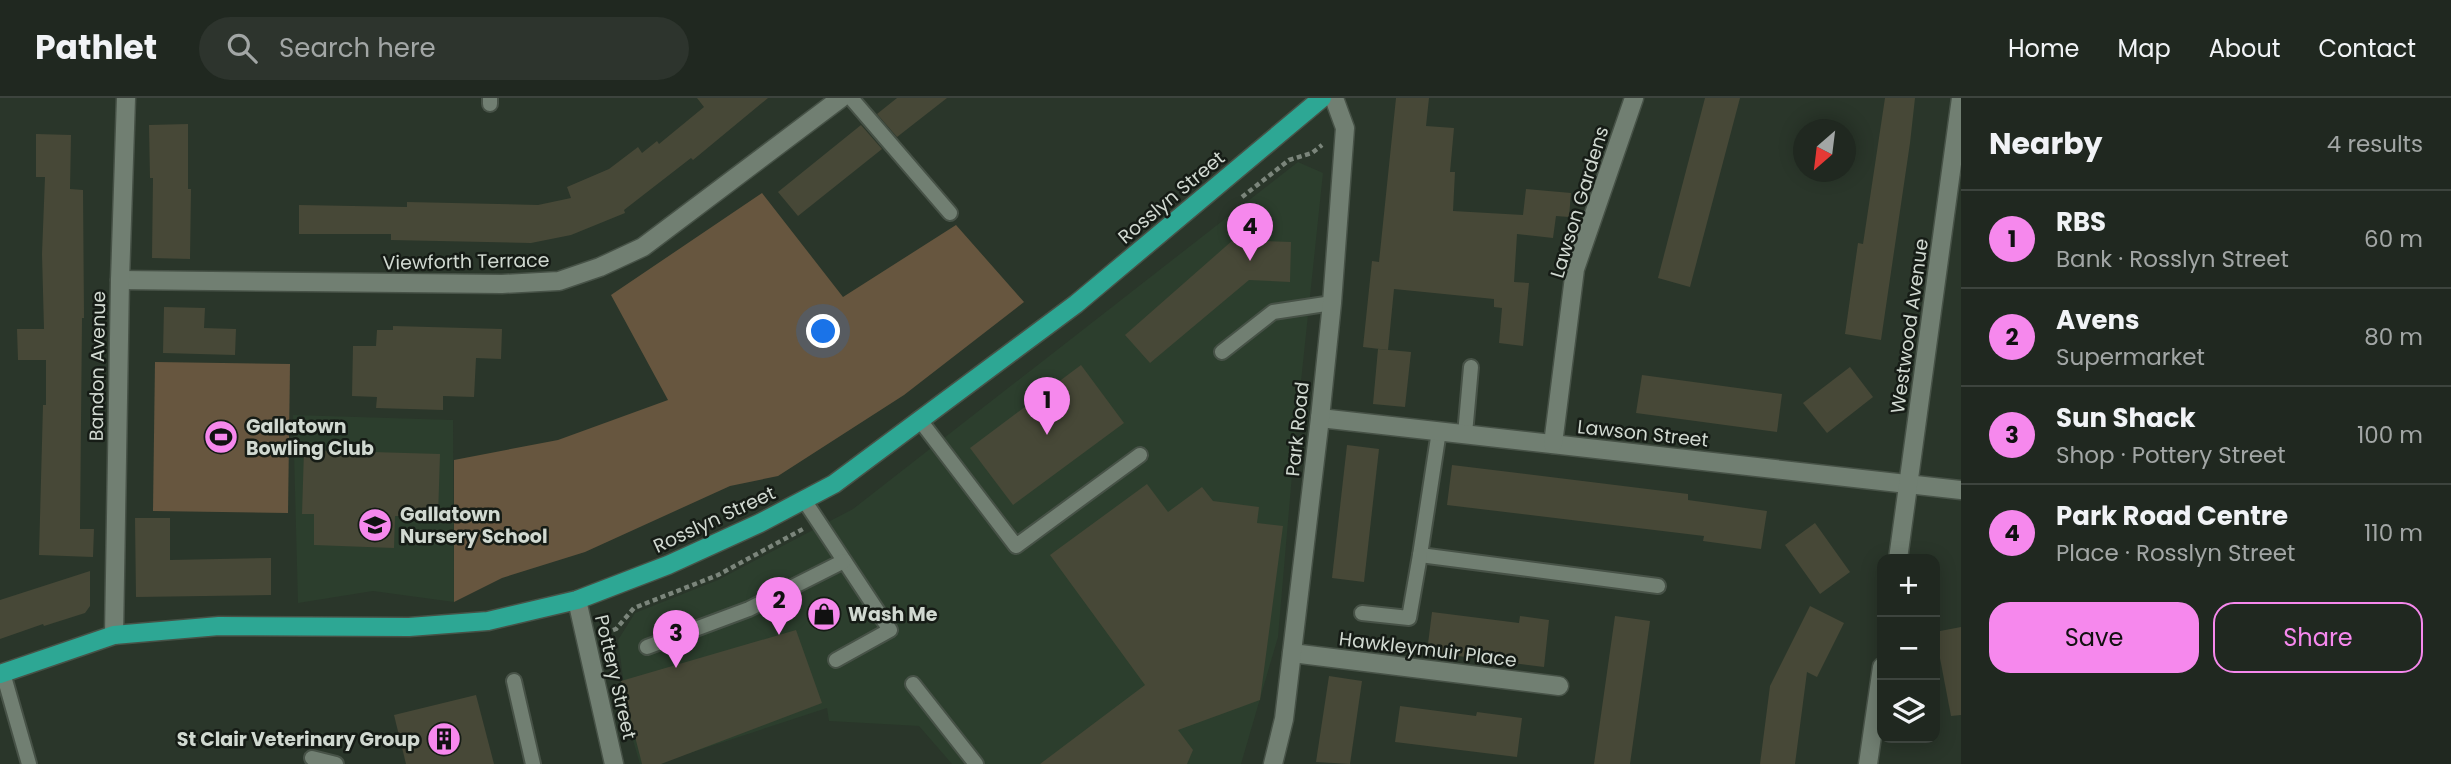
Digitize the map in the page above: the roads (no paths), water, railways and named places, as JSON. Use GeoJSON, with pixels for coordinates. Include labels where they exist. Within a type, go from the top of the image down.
{"type":"FeatureCollection","features":[{"type":"Feature","properties":{"kind":"main road","name":"Rosslyn Street"},"geometry":{"type":"LineString","coordinates":[[2,673],[114,635],[219,626],[409,627],[488,621],[577,600],[668,565],[760,523],[834,484],[1076,304],[1322,98]]}},
{"type":"Feature","properties":{"kind":"street","name":"Bandon Avenue"},"geometry":{"type":"LineString","coordinates":[[114,635],[126,98]]}},
{"type":"Feature","properties":{"kind":"street","name":"Viewforth Terrace"},"geometry":{"type":"LineString","coordinates":[[120,280],[502,284],[559,281],[600,267],[643,247],[841,98]]}},
{"type":"Feature","properties":{"kind":"street","name":"Park Road"},"geometry":{"type":"LineString","coordinates":[[1273,764],[1284,719],[1332,303],[1345,128],[1334,98]]}},
{"type":"Feature","properties":{"kind":"street","name":"Lawson Gardens"},"geometry":{"type":"LineString","coordinates":[[1553,444],[1575,269],[1634,98]]}},
{"type":"Feature","properties":{"kind":"street","name":"Westwood Avenue"},"geometry":{"type":"LineString","coordinates":[[1899,554],[1961,98]]}},
{"type":"Feature","properties":{"kind":"street","name":"Lawson Street"},"geometry":{"type":"LineString","coordinates":[[1320,418],[1961,490]]}},
{"type":"Feature","properties":{"kind":"street","name":"Pottery Street"},"geometry":{"type":"LineString","coordinates":[[577,600],[614,764]]}},
{"type":"Feature","properties":{"kind":"street","name":"Hawkleymuir Place"},"geometry":{"type":"LineString","coordinates":[[1292,653],[1559,686]]}},
{"type":"Feature","properties":{"kind":"street"},"geometry":{"type":"LineString","coordinates":[[1868,764],[1880,680]]}},
{"type":"Feature","properties":{"kind":"lane"},"geometry":{"type":"LineString","coordinates":[[851,98],[950,213]]}},
{"type":"Feature","properties":{"kind":"lane"},"geometry":{"type":"LineString","coordinates":[[1222,352],[1273,312],[1332,303]]}},
{"type":"Feature","properties":{"kind":"lane"},"geometry":{"type":"LineString","coordinates":[[1465,435],[1471,367]]}},
{"type":"Feature","properties":{"kind":"lane"},"geometry":{"type":"LineString","coordinates":[[919,419],[1016,546],[1140,455]]}},
{"type":"Feature","properties":{"kind":"lane"},"geometry":{"type":"LineString","coordinates":[[1362,612],[1409,618],[1439,431]]}},
{"type":"Feature","properties":{"kind":"lane"},"geometry":{"type":"LineString","coordinates":[[804,500],[890,630],[836,660]]}},
{"type":"Feature","properties":{"kind":"lane"},"geometry":{"type":"LineString","coordinates":[[1420,555],[1658,586]]}},
{"type":"Feature","properties":{"kind":"lane"},"geometry":{"type":"LineString","coordinates":[[647,647],[750,610],[844,561]]}},
{"type":"Feature","properties":{"kind":"lane"},"geometry":{"type":"LineString","coordinates":[[2,673],[29,764]]}},
{"type":"Feature","properties":{"kind":"lane"},"geometry":{"type":"LineString","coordinates":[[514,681],[533,764]]}},
{"type":"Feature","properties":{"kind":"lane"},"geometry":{"type":"LineString","coordinates":[[914,684],[976,764]]}},
{"type":"Feature","properties":{"kind":"lane"},"geometry":{"type":"LineString","coordinates":[[312,758],[336,764]]}},
{"type":"Feature","properties":{"kind":"place","name":"Park Road Centre"},"geometry":{"type":"Point","coordinates":[1250,261]}},
{"type":"Feature","properties":{"kind":"place","name":"RBS"},"geometry":{"type":"Point","coordinates":[1047,435]}},
{"type":"Feature","properties":{"kind":"place","name":"Gallatown Bowling Club"},"geometry":{"type":"Point","coordinates":[221,437]}},
{"type":"Feature","properties":{"kind":"place","name":"Gallatown Nursery School"},"geometry":{"type":"Point","coordinates":[375,525]}},
{"type":"Feature","properties":{"kind":"place","name":"Wash Me"},"geometry":{"type":"Point","coordinates":[824,614]}},
{"type":"Feature","properties":{"kind":"place","name":"Avens"},"geometry":{"type":"Point","coordinates":[779,635]}},
{"type":"Feature","properties":{"kind":"place","name":"Sun Shack"},"geometry":{"type":"Point","coordinates":[676,668]}},
{"type":"Feature","properties":{"kind":"place","name":"St Clair Veterinary Group"},"geometry":{"type":"Point","coordinates":[444,739]}}]}
